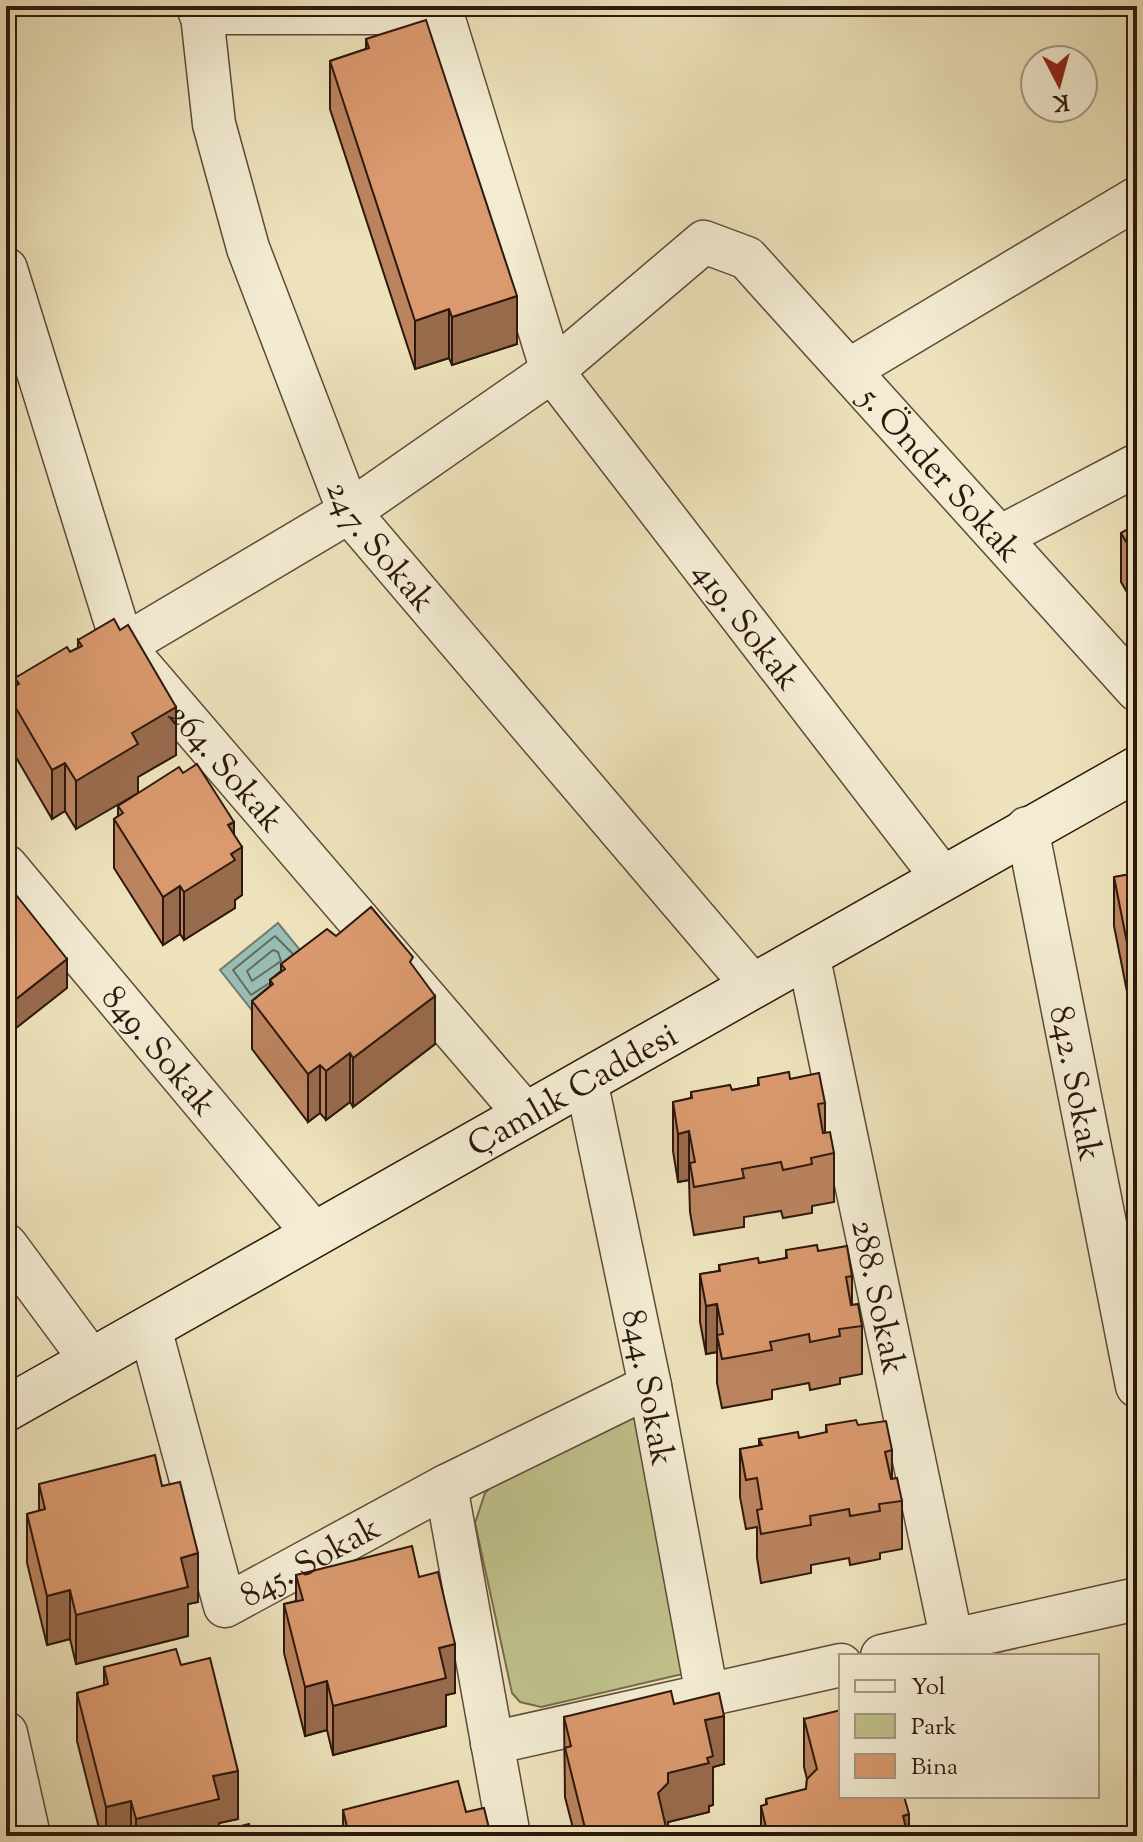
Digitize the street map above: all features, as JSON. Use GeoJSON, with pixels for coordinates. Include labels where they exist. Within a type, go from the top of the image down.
{"type":"FeatureCollection","features":[{"type":"Feature","properties":{"kind":"main road","name":"Çamlık Caddesi"},"geometry":{"type":"LineString","coordinates":[[6,1409],[1027,828],[1137,769]]}},
{"type":"Feature","properties":{"kind":"street"},"geometry":{"type":"LineString","coordinates":[[6,728],[123,646],[349,512],[552,371],[442,9],[201,10]]}},
{"type":"Feature","properties":{"kind":"street","name":"247. Sokak"},"geometry":{"type":"LineString","coordinates":[[201,10],[214,124],[248,248],[349,512],[753,986]]}},
{"type":"Feature","properties":{"kind":"street"},"geometry":{"type":"LineString","coordinates":[[849,370],[1137,198]]}},
{"type":"Feature","properties":{"kind":"street","name":"5. Önder Sokak"},"geometry":{"type":"LineString","coordinates":[[552,371],[704,242],[747,258],[1137,690]]}},
{"type":"Feature","properties":{"kind":"street","name":"264. Sokak"},"geometry":{"type":"LineString","coordinates":[[6,269],[123,646],[526,1115]]}},
{"type":"Feature","properties":{"kind":"street","name":"419. Sokak"},"geometry":{"type":"LineString","coordinates":[[552,371],[942,877]]}},
{"type":"Feature","properties":{"kind":"street"},"geometry":{"type":"LineString","coordinates":[[1000,537],[1137,465]]}},
{"type":"Feature","properties":{"kind":"street","name":"842. Sokak"},"geometry":{"type":"LineString","coordinates":[[1027,828],[1137,1386]]}},
{"type":"Feature","properties":{"kind":"street","name":"849. Sokak"},"geometry":{"type":"LineString","coordinates":[[6,866],[315,1235]]}},
{"type":"Feature","properties":{"kind":"street","name":"288. Sokak"},"geometry":{"type":"LineString","coordinates":[[808,954],[952,1641]]}},
{"type":"Feature","properties":{"kind":"street","name":"844. Sokak"},"geometry":{"type":"LineString","coordinates":[[586,1080],[650,1386],[707,1695]]}},
{"type":"Feature","properties":{"kind":"street"},"geometry":{"type":"LineString","coordinates":[[6,1245],[91,1360]]}},
{"type":"Feature","properties":{"kind":"street","name":"845. Sokak"},"geometry":{"type":"LineString","coordinates":[[150,1328],[225,1606],[446,1486],[650,1386]]}},
{"type":"Feature","properties":{"kind":"street"},"geometry":{"type":"LineString","coordinates":[[446,1486],[509,1836]]}},
{"type":"Feature","properties":{"kind":"street"},"geometry":{"type":"LineString","coordinates":[[891,1654],[1137,1599]]}},
{"type":"Feature","properties":{"kind":"street"},"geometry":{"type":"LineString","coordinates":[[492,1743],[839,1665]]}},
{"type":"Feature","properties":{"kind":"street"},"geometry":{"type":"LineString","coordinates":[[6,1733],[29,1836]]}},
{"type":"Feature","properties":{"kind":"green space"},"geometry":{"type":"Polygon","coordinates":[[[636,1415],[687,1673],[541,1707],[520,1702],[512,1693],[475,1523],[485,1493],[500,1478],[636,1415]]]}},
{"type":"Feature","properties":{"kind":"water"},"geometry":{"type":"Polygon","coordinates":[[[278,923],[309,961],[251,1009],[220,970],[278,923]]]}},
{"type":"Feature","properties":{"kind":"building"},"geometry":{"type":"Polygon","coordinates":[[[426,20],[517,296],[452,317],[449,309],[415,321],[330,61],[369,48],[366,39],[426,20]]]}},
{"type":"Feature","properties":{"kind":"building"},"geometry":{"type":"Polygon","coordinates":[[[1137,524],[1137,560],[1121,533],[1137,524]]]}},
{"type":"Feature","properties":{"kind":"building"},"geometry":{"type":"Polygon","coordinates":[[[114,619],[120,630],[128,625],[176,707],[132,733],[138,744],[76,781],[65,763],[52,770],[6,691],[19,684],[15,678],[67,647],[70,652],[82,646],[78,640],[114,619]]]}},
{"type":"Feature","properties":{"kind":"building"},"geometry":{"type":"Polygon","coordinates":[[[197,764],[234,822],[228,825],[242,847],[231,854],[235,860],[184,892],[180,886],[163,897],[114,819],[123,813],[118,806],[179,767],[183,773],[197,764]]]}},
{"type":"Feature","properties":{"kind":"building"},"geometry":{"type":"Polygon","coordinates":[[[1137,873],[1137,993],[1114,877],[1137,873]]]}},
{"type":"Feature","properties":{"kind":"building"},"geometry":{"type":"Polygon","coordinates":[[[9,886],[67,959],[6,1007],[6,889],[9,886]]]}},
{"type":"Feature","properties":{"kind":"building"},"geometry":{"type":"Polygon","coordinates":[[[371,907],[413,957],[410,962],[435,996],[353,1058],[350,1053],[326,1071],[320,1065],[308,1074],[252,1001],[273,984],[270,980],[285,969],[281,964],[327,929],[336,936],[371,907]]]}},
{"type":"Feature","properties":{"kind":"building"},"geometry":{"type":"Polygon","coordinates":[[[789,1072],[790,1079],[819,1073],[825,1103],[818,1104],[823,1133],[830,1132],[834,1153],[811,1158],[812,1164],[783,1170],[781,1162],[742,1169],[744,1178],[694,1187],[690,1163],[695,1162],[689,1131],[678,1134],[673,1102],[692,1098],[691,1092],[730,1085],[732,1090],[759,1085],[758,1078],[789,1072]]]}},
{"type":"Feature","properties":{"kind":"building"},"geometry":{"type":"Polygon","coordinates":[[[817,1245],[818,1251],[847,1246],[852,1276],[846,1277],[851,1305],[858,1304],[862,1326],[839,1329],[840,1336],[810,1342],[809,1334],[770,1342],[772,1350],[722,1359],[717,1335],[723,1334],[717,1304],[706,1306],[700,1274],[720,1271],[719,1265],[758,1258],[759,1263],[787,1258],[786,1250],[817,1245]]]}},
{"type":"Feature","properties":{"kind":"building"},"geometry":{"type":"Polygon","coordinates":[[[856,1420],[858,1425],[886,1421],[892,1450],[885,1452],[891,1479],[897,1478],[902,1501],[879,1504],[880,1511],[850,1516],[849,1509],[810,1516],[811,1525],[761,1534],[757,1510],[762,1509],[757,1478],[746,1480],[740,1449],[762,1445],[759,1439],[798,1432],[799,1438],[827,1432],[826,1425],[856,1420]]]}},
{"type":"Feature","properties":{"kind":"building"},"geometry":{"type":"Polygon","coordinates":[[[155,1455],[162,1486],[180,1482],[198,1553],[181,1558],[188,1587],[76,1615],[70,1590],[47,1596],[27,1514],[45,1509],[39,1484],[155,1455]]]}},
{"type":"Feature","properties":{"kind":"building"},"geometry":{"type":"Polygon","coordinates":[[[412,1546],[419,1577],[438,1572],[455,1644],[439,1648],[446,1678],[333,1706],[327,1681],[305,1687],[284,1604],[303,1600],[296,1575],[412,1546]]]}},
{"type":"Feature","properties":{"kind":"building"},"geometry":{"type":"Polygon","coordinates":[[[176,1649],[181,1665],[210,1658],[238,1771],[213,1776],[219,1799],[136,1819],[131,1801],[106,1807],[77,1693],[108,1684],[104,1667],[176,1649]]]}},
{"type":"Feature","properties":{"kind":"building"},"geometry":{"type":"Polygon","coordinates":[[[671,1691],[674,1704],[719,1693],[724,1716],[705,1720],[713,1756],[707,1758],[709,1763],[668,1773],[668,1783],[658,1793],[668,1836],[587,1836],[565,1748],[571,1746],[564,1717],[671,1691]]]}},
{"type":"Feature","properties":{"kind":"building"},"geometry":{"type":"Polygon","coordinates":[[[839,1710],[839,1798],[905,1798],[909,1814],[903,1816],[908,1836],[768,1836],[761,1806],[767,1804],[766,1799],[806,1789],[807,1779],[817,1769],[804,1719],[839,1710]]]}},
{"type":"Feature","properties":{"kind":"building"},"geometry":{"type":"Polygon","coordinates":[[[458,1781],[466,1812],[484,1808],[491,1836],[345,1836],[349,1835],[343,1810],[458,1781]]]}},
{"type":"Feature","properties":{"kind":"building"},"geometry":{"type":"Polygon","coordinates":[[[249,1824],[252,1836],[202,1836],[249,1824]]]}}]}
